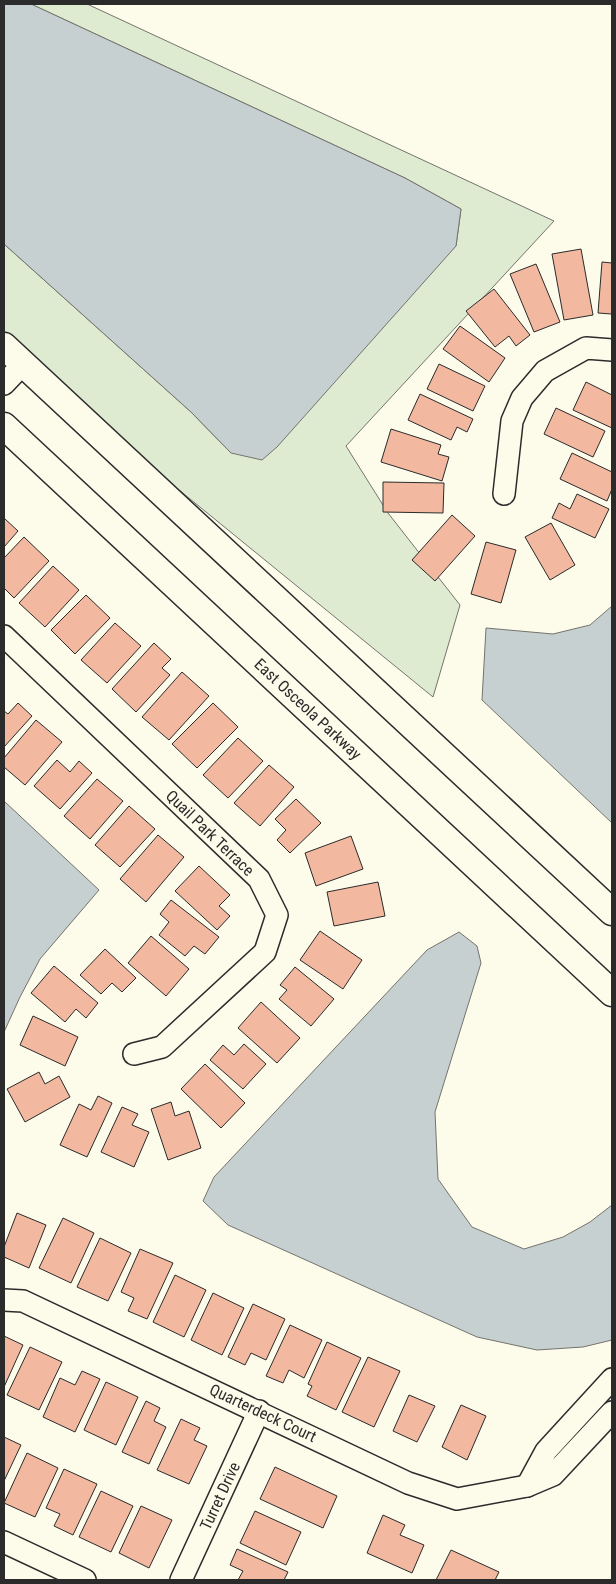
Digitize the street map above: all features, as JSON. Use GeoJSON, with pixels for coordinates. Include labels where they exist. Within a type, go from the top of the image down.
{"type":"FeatureCollection","features":[{"type":"Feature","properties":{"kind":"main road"},"geometry":{"type":"LineString","coordinates":[[4,346],[612,912]]}},
{"type":"Feature","properties":{"kind":"main road","name":"East Osceola Parkway"},"geometry":{"type":"LineString","coordinates":[[4,426],[612,993]]}},
{"type":"Feature","properties":{"kind":"street"},"geometry":{"type":"LineString","coordinates":[[504,494],[512,421],[522,398],[546,371],[586,348],[612,350]]}},
{"type":"Feature","properties":{"kind":"street"},"geometry":{"type":"LineString","coordinates":[[4,384],[22,364]]}},
{"type":"Feature","properties":{"kind":"street","name":"Quail Park Terrace"},"geometry":{"type":"LineString","coordinates":[[4,636],[259,879],[277,915],[265,952],[162,1048],[134,1054]]}},
{"type":"Feature","properties":{"kind":"street","name":"Quarterdeck Court"},"geometry":{"type":"LineString","coordinates":[[4,1300],[23,1300],[408,1483],[457,1499],[527,1486],[553,1475],[612,1412]]}},
{"type":"Feature","properties":{"kind":"street"},"geometry":{"type":"LineString","coordinates":[[527,1486],[546,1451],[612,1379]]}},
{"type":"Feature","properties":{"kind":"street","name":"Turret Drive"},"geometry":{"type":"LineString","coordinates":[[181,1580],[259,1411]]}},
{"type":"Feature","properties":{"kind":"street"},"geometry":{"type":"LineString","coordinates":[[4,1542],[85,1580]]}},
{"type":"Feature","properties":{"kind":"green space"},"geometry":{"type":"Polygon","coordinates":[[[31,4],[87,4],[554,221],[346,446],[388,513],[460,605],[433,697],[141,459],[4,331],[4,244],[191,412],[231,453],[456,246],[461,209],[405,178],[31,4]]]}},
{"type":"Feature","properties":{"kind":"shaded area"},"geometry":{"type":"Polygon","coordinates":[[[4,4],[31,4],[405,178],[461,209],[456,246],[277,447],[262,460],[231,453],[191,412],[4,244],[4,4]]]}},
{"type":"Feature","properties":{"kind":"shaded area"},"geometry":{"type":"Polygon","coordinates":[[[612,606],[612,823],[482,700],[486,628],[553,634],[590,625],[612,606]]]}},
{"type":"Feature","properties":{"kind":"shaded area"},"geometry":{"type":"Polygon","coordinates":[[[4,801],[99,890],[40,959],[4,1032],[4,801]]]}},
{"type":"Feature","properties":{"kind":"shaded area"},"geometry":{"type":"Polygon","coordinates":[[[459,932],[477,946],[481,963],[435,1112],[438,1179],[472,1227],[524,1249],[563,1237],[590,1222],[612,1205],[612,1340],[583,1347],[537,1350],[477,1337],[228,1225],[203,1201],[214,1177],[427,950],[459,932]]]}},
{"type":"Feature","properties":{"kind":"building"},"geometry":{"type":"Polygon","coordinates":[[[581,249],[593,315],[564,320],[552,254],[581,249]]]}},
{"type":"Feature","properties":{"kind":"building"},"geometry":{"type":"Polygon","coordinates":[[[602,262],[612,263],[612,314],[598,313],[602,262]]]}},
{"type":"Feature","properties":{"kind":"building"},"geometry":{"type":"Polygon","coordinates":[[[536,264],[560,322],[534,332],[510,274],[536,264]]]}},
{"type":"Feature","properties":{"kind":"building"},"geometry":{"type":"Polygon","coordinates":[[[494,289],[530,335],[516,346],[509,336],[495,347],[466,311],[494,289]]]}},
{"type":"Feature","properties":{"kind":"building"},"geometry":{"type":"Polygon","coordinates":[[[460,326],[505,358],[489,382],[443,349],[460,326]]]}},
{"type":"Feature","properties":{"kind":"building"},"geometry":{"type":"Polygon","coordinates":[[[439,364],[485,386],[473,411],[427,389],[439,364]]]}},
{"type":"Feature","properties":{"kind":"building"},"geometry":{"type":"Polygon","coordinates":[[[586,382],[612,395],[612,428],[573,410],[586,382]]]}},
{"type":"Feature","properties":{"kind":"building"},"geometry":{"type":"Polygon","coordinates":[[[420,394],[473,419],[467,432],[457,427],[451,440],[408,420],[420,394]]]}},
{"type":"Feature","properties":{"kind":"building"},"geometry":{"type":"Polygon","coordinates":[[[556,408],[605,431],[593,457],[544,434],[556,408]]]}},
{"type":"Feature","properties":{"kind":"building"},"geometry":{"type":"Polygon","coordinates":[[[391,429],[441,445],[438,454],[449,457],[442,481],[381,462],[391,429]]]}},
{"type":"Feature","properties":{"kind":"building"},"geometry":{"type":"Polygon","coordinates":[[[572,453],[612,472],[612,489],[607,501],[560,479],[572,453]]]}},
{"type":"Feature","properties":{"kind":"building"},"geometry":{"type":"Polygon","coordinates":[[[383,482],[444,483],[443,513],[383,512],[383,482]]]}},
{"type":"Feature","properties":{"kind":"building"},"geometry":{"type":"Polygon","coordinates":[[[577,494],[609,509],[595,538],[552,518],[559,503],[570,509],[577,494]]]}},
{"type":"Feature","properties":{"kind":"building"},"geometry":{"type":"Polygon","coordinates":[[[452,515],[475,536],[435,581],[412,560],[452,515]]]}},
{"type":"Feature","properties":{"kind":"building"},"geometry":{"type":"Polygon","coordinates":[[[4,518],[18,531],[4,547],[4,518]]]}},
{"type":"Feature","properties":{"kind":"building"},"geometry":{"type":"Polygon","coordinates":[[[551,523],[575,565],[550,580],[525,537],[551,523]]]}},
{"type":"Feature","properties":{"kind":"building"},"geometry":{"type":"Polygon","coordinates":[[[24,537],[49,561],[14,598],[4,588],[4,558],[24,537]]]}},
{"type":"Feature","properties":{"kind":"building"},"geometry":{"type":"Polygon","coordinates":[[[486,542],[516,550],[501,603],[471,594],[486,542]]]}},
{"type":"Feature","properties":{"kind":"building"},"geometry":{"type":"Polygon","coordinates":[[[53,566],[79,590],[45,627],[19,603],[53,566]]]}},
{"type":"Feature","properties":{"kind":"building"},"geometry":{"type":"Polygon","coordinates":[[[86,595],[110,618],[75,654],[51,630],[86,595]]]}},
{"type":"Feature","properties":{"kind":"building"},"geometry":{"type":"Polygon","coordinates":[[[115,623],[141,646],[107,683],[81,660],[115,623]]]}},
{"type":"Feature","properties":{"kind":"building"},"geometry":{"type":"Polygon","coordinates":[[[154,643],[171,659],[162,668],[170,675],[136,712],[112,689],[154,643]]]}},
{"type":"Feature","properties":{"kind":"building"},"geometry":{"type":"Polygon","coordinates":[[[182,672],[209,696],[169,740],[142,717],[182,672]]]}},
{"type":"Feature","properties":{"kind":"building"},"geometry":{"type":"Polygon","coordinates":[[[18,703],[32,716],[4,747],[4,711],[8,714],[18,703]]]}},
{"type":"Feature","properties":{"kind":"building"},"geometry":{"type":"Polygon","coordinates":[[[213,703],[238,727],[197,768],[172,744],[213,703]]]}},
{"type":"Feature","properties":{"kind":"building"},"geometry":{"type":"Polygon","coordinates":[[[36,720],[62,742],[25,785],[4,767],[4,758],[36,720]]]}},
{"type":"Feature","properties":{"kind":"building"},"geometry":{"type":"Polygon","coordinates":[[[238,738],[263,761],[228,798],[203,775],[238,738]]]}},
{"type":"Feature","properties":{"kind":"building"},"geometry":{"type":"Polygon","coordinates":[[[57,760],[70,772],[79,761],[92,773],[60,809],[34,786],[57,760]]]}},
{"type":"Feature","properties":{"kind":"building"},"geometry":{"type":"Polygon","coordinates":[[[269,765],[294,787],[260,826],[234,803],[269,765]]]}},
{"type":"Feature","properties":{"kind":"building"},"geometry":{"type":"Polygon","coordinates":[[[97,779],[123,801],[90,839],[64,816],[97,779]]]}},
{"type":"Feature","properties":{"kind":"building"},"geometry":{"type":"Polygon","coordinates":[[[296,799],[321,823],[290,853],[277,840],[286,830],[275,819],[296,799]]]}},
{"type":"Feature","properties":{"kind":"building"},"geometry":{"type":"Polygon","coordinates":[[[129,806],[155,829],[120,867],[95,845],[129,806]]]}},
{"type":"Feature","properties":{"kind":"building"},"geometry":{"type":"Polygon","coordinates":[[[158,835],[184,857],[146,902],[120,879],[158,835]]]}},
{"type":"Feature","properties":{"kind":"building"},"geometry":{"type":"Polygon","coordinates":[[[351,836],[363,869],[316,886],[305,853],[351,836]]]}},
{"type":"Feature","properties":{"kind":"building"},"geometry":{"type":"Polygon","coordinates":[[[199,866],[230,895],[219,906],[230,916],[217,930],[175,891],[199,866]]]}},
{"type":"Feature","properties":{"kind":"building"},"geometry":{"type":"Polygon","coordinates":[[[378,882],[385,916],[334,926],[327,892],[378,882]]]}},
{"type":"Feature","properties":{"kind":"building"},"geometry":{"type":"Polygon","coordinates":[[[171,900],[219,937],[205,954],[194,946],[185,956],[159,935],[169,922],[160,914],[171,900]]]}},
{"type":"Feature","properties":{"kind":"building"},"geometry":{"type":"Polygon","coordinates":[[[320,931],[362,960],[343,989],[300,960],[320,931]]]}},
{"type":"Feature","properties":{"kind":"building"},"geometry":{"type":"Polygon","coordinates":[[[151,936],[189,969],[166,996],[128,963],[151,936]]]}},
{"type":"Feature","properties":{"kind":"building"},"geometry":{"type":"Polygon","coordinates":[[[105,949],[136,978],[122,992],[112,983],[101,994],[80,975],[105,949]]]}},
{"type":"Feature","properties":{"kind":"building"},"geometry":{"type":"Polygon","coordinates":[[[54,966],[98,1003],[86,1018],[76,1009],[65,1022],[31,993],[54,966]]]}},
{"type":"Feature","properties":{"kind":"building"},"geometry":{"type":"Polygon","coordinates":[[[295,967],[334,999],[311,1026],[279,999],[287,990],[280,985],[295,967]]]}},
{"type":"Feature","properties":{"kind":"building"},"geometry":{"type":"Polygon","coordinates":[[[261,1002],[300,1038],[277,1063],[238,1028],[261,1002]]]}},
{"type":"Feature","properties":{"kind":"building"},"geometry":{"type":"Polygon","coordinates":[[[33,1016],[78,1037],[65,1066],[20,1045],[33,1016]]]}},
{"type":"Feature","properties":{"kind":"building"},"geometry":{"type":"Polygon","coordinates":[[[244,1044],[266,1064],[243,1089],[210,1060],[223,1045],[234,1055],[244,1044]]]}},
{"type":"Feature","properties":{"kind":"building"},"geometry":{"type":"Polygon","coordinates":[[[205,1064],[245,1103],[221,1128],[181,1089],[205,1064]]]}},
{"type":"Feature","properties":{"kind":"building"},"geometry":{"type":"Polygon","coordinates":[[[39,1072],[45,1084],[59,1076],[70,1097],[25,1122],[7,1089],[39,1072]]]}},
{"type":"Feature","properties":{"kind":"building"},"geometry":{"type":"Polygon","coordinates":[[[98,1096],[112,1103],[87,1157],[60,1145],[79,1104],[91,1110],[98,1096]]]}},
{"type":"Feature","properties":{"kind":"building"},"geometry":{"type":"Polygon","coordinates":[[[171,1102],[175,1116],[189,1111],[201,1148],[168,1160],[151,1109],[171,1102]]]}},
{"type":"Feature","properties":{"kind":"building"},"geometry":{"type":"Polygon","coordinates":[[[122,1107],[138,1114],[132,1125],[149,1132],[134,1167],[101,1152],[122,1107]]]}},
{"type":"Feature","properties":{"kind":"building"},"geometry":{"type":"Polygon","coordinates":[[[17,1213],[46,1225],[29,1268],[4,1257],[4,1247],[17,1213]]]}},
{"type":"Feature","properties":{"kind":"building"},"geometry":{"type":"Polygon","coordinates":[[[63,1218],[94,1233],[71,1283],[39,1268],[63,1218]]]}},
{"type":"Feature","properties":{"kind":"building"},"geometry":{"type":"Polygon","coordinates":[[[100,1238],[131,1253],[108,1301],[77,1287],[100,1238]]]}},
{"type":"Feature","properties":{"kind":"building"},"geometry":{"type":"Polygon","coordinates":[[[140,1249],[173,1263],[147,1319],[128,1311],[134,1298],[121,1292],[140,1249]]]}},
{"type":"Feature","properties":{"kind":"building"},"geometry":{"type":"Polygon","coordinates":[[[175,1275],[206,1290],[184,1337],[153,1322],[175,1275]]]}},
{"type":"Feature","properties":{"kind":"building"},"geometry":{"type":"Polygon","coordinates":[[[213,1293],[244,1308],[222,1355],[191,1340],[213,1293]]]}},
{"type":"Feature","properties":{"kind":"building"},"geometry":{"type":"Polygon","coordinates":[[[253,1304],[285,1319],[266,1360],[251,1353],[245,1365],[228,1357],[253,1304]]]}},
{"type":"Feature","properties":{"kind":"building"},"geometry":{"type":"Polygon","coordinates":[[[290,1325],[322,1340],[304,1378],[289,1370],[283,1383],[266,1376],[290,1325]]]}},
{"type":"Feature","properties":{"kind":"building"},"geometry":{"type":"Polygon","coordinates":[[[4,1336],[23,1345],[4,1387],[4,1336]]]}},
{"type":"Feature","properties":{"kind":"building"},"geometry":{"type":"Polygon","coordinates":[[[327,1342],[361,1358],[336,1410],[307,1396],[312,1386],[308,1384],[327,1342]]]}},
{"type":"Feature","properties":{"kind":"building"},"geometry":{"type":"Polygon","coordinates":[[[30,1347],[62,1362],[39,1410],[7,1395],[30,1347]]]}},
{"type":"Feature","properties":{"kind":"building"},"geometry":{"type":"Polygon","coordinates":[[[368,1357],[400,1371],[374,1427],[342,1412],[368,1357]]]}},
{"type":"Feature","properties":{"kind":"building"},"geometry":{"type":"Polygon","coordinates":[[[82,1371],[100,1379],[75,1432],[43,1417],[60,1378],[75,1385],[82,1371]]]}},
{"type":"Feature","properties":{"kind":"building"},"geometry":{"type":"Polygon","coordinates":[[[106,1382],[138,1397],[116,1445],[84,1430],[106,1382]]]}},
{"type":"Feature","properties":{"kind":"building"},"geometry":{"type":"Polygon","coordinates":[[[409,1395],[435,1406],[417,1442],[393,1431],[409,1395]]]}},
{"type":"Feature","properties":{"kind":"building"},"geometry":{"type":"Polygon","coordinates":[[[146,1401],[160,1408],[154,1421],[166,1427],[149,1464],[122,1452],[146,1401]]]}},
{"type":"Feature","properties":{"kind":"building"},"geometry":{"type":"Polygon","coordinates":[[[461,1405],[486,1416],[467,1460],[442,1447],[461,1405]]]}},
{"type":"Feature","properties":{"kind":"building"},"geometry":{"type":"Polygon","coordinates":[[[181,1419],[200,1428],[194,1440],[207,1446],[189,1484],[157,1470],[181,1419]]]}},
{"type":"Feature","properties":{"kind":"building"},"geometry":{"type":"Polygon","coordinates":[[[4,1437],[21,1445],[4,1481],[4,1437]]]}},
{"type":"Feature","properties":{"kind":"building"},"geometry":{"type":"Polygon","coordinates":[[[27,1453],[58,1468],[35,1517],[4,1503],[27,1453]]]}},
{"type":"Feature","properties":{"kind":"building"},"geometry":{"type":"Polygon","coordinates":[[[275,1467],[337,1496],[323,1528],[260,1499],[275,1467]]]}},
{"type":"Feature","properties":{"kind":"building"},"geometry":{"type":"Polygon","coordinates":[[[64,1469],[97,1484],[73,1535],[54,1526],[60,1514],[46,1508],[64,1469]]]}},
{"type":"Feature","properties":{"kind":"building"},"geometry":{"type":"Polygon","coordinates":[[[101,1491],[133,1506],[111,1552],[79,1537],[101,1491]]]}},
{"type":"Feature","properties":{"kind":"building"},"geometry":{"type":"Polygon","coordinates":[[[141,1506],[172,1520],[149,1568],[119,1553],[141,1506]]]}},
{"type":"Feature","properties":{"kind":"building"},"geometry":{"type":"Polygon","coordinates":[[[255,1511],[301,1532],[286,1565],[240,1543],[255,1511]]]}},
{"type":"Feature","properties":{"kind":"building"},"geometry":{"type":"Polygon","coordinates":[[[383,1515],[405,1525],[400,1535],[424,1545],[412,1573],[367,1553],[383,1515]]]}},
{"type":"Feature","properties":{"kind":"building"},"geometry":{"type":"Polygon","coordinates":[[[237,1549],[288,1572],[284,1580],[238,1580],[243,1571],[230,1565],[237,1549]]]}},
{"type":"Feature","properties":{"kind":"building"},"geometry":{"type":"Polygon","coordinates":[[[451,1550],[499,1572],[495,1580],[436,1580],[451,1550]]]}}]}
